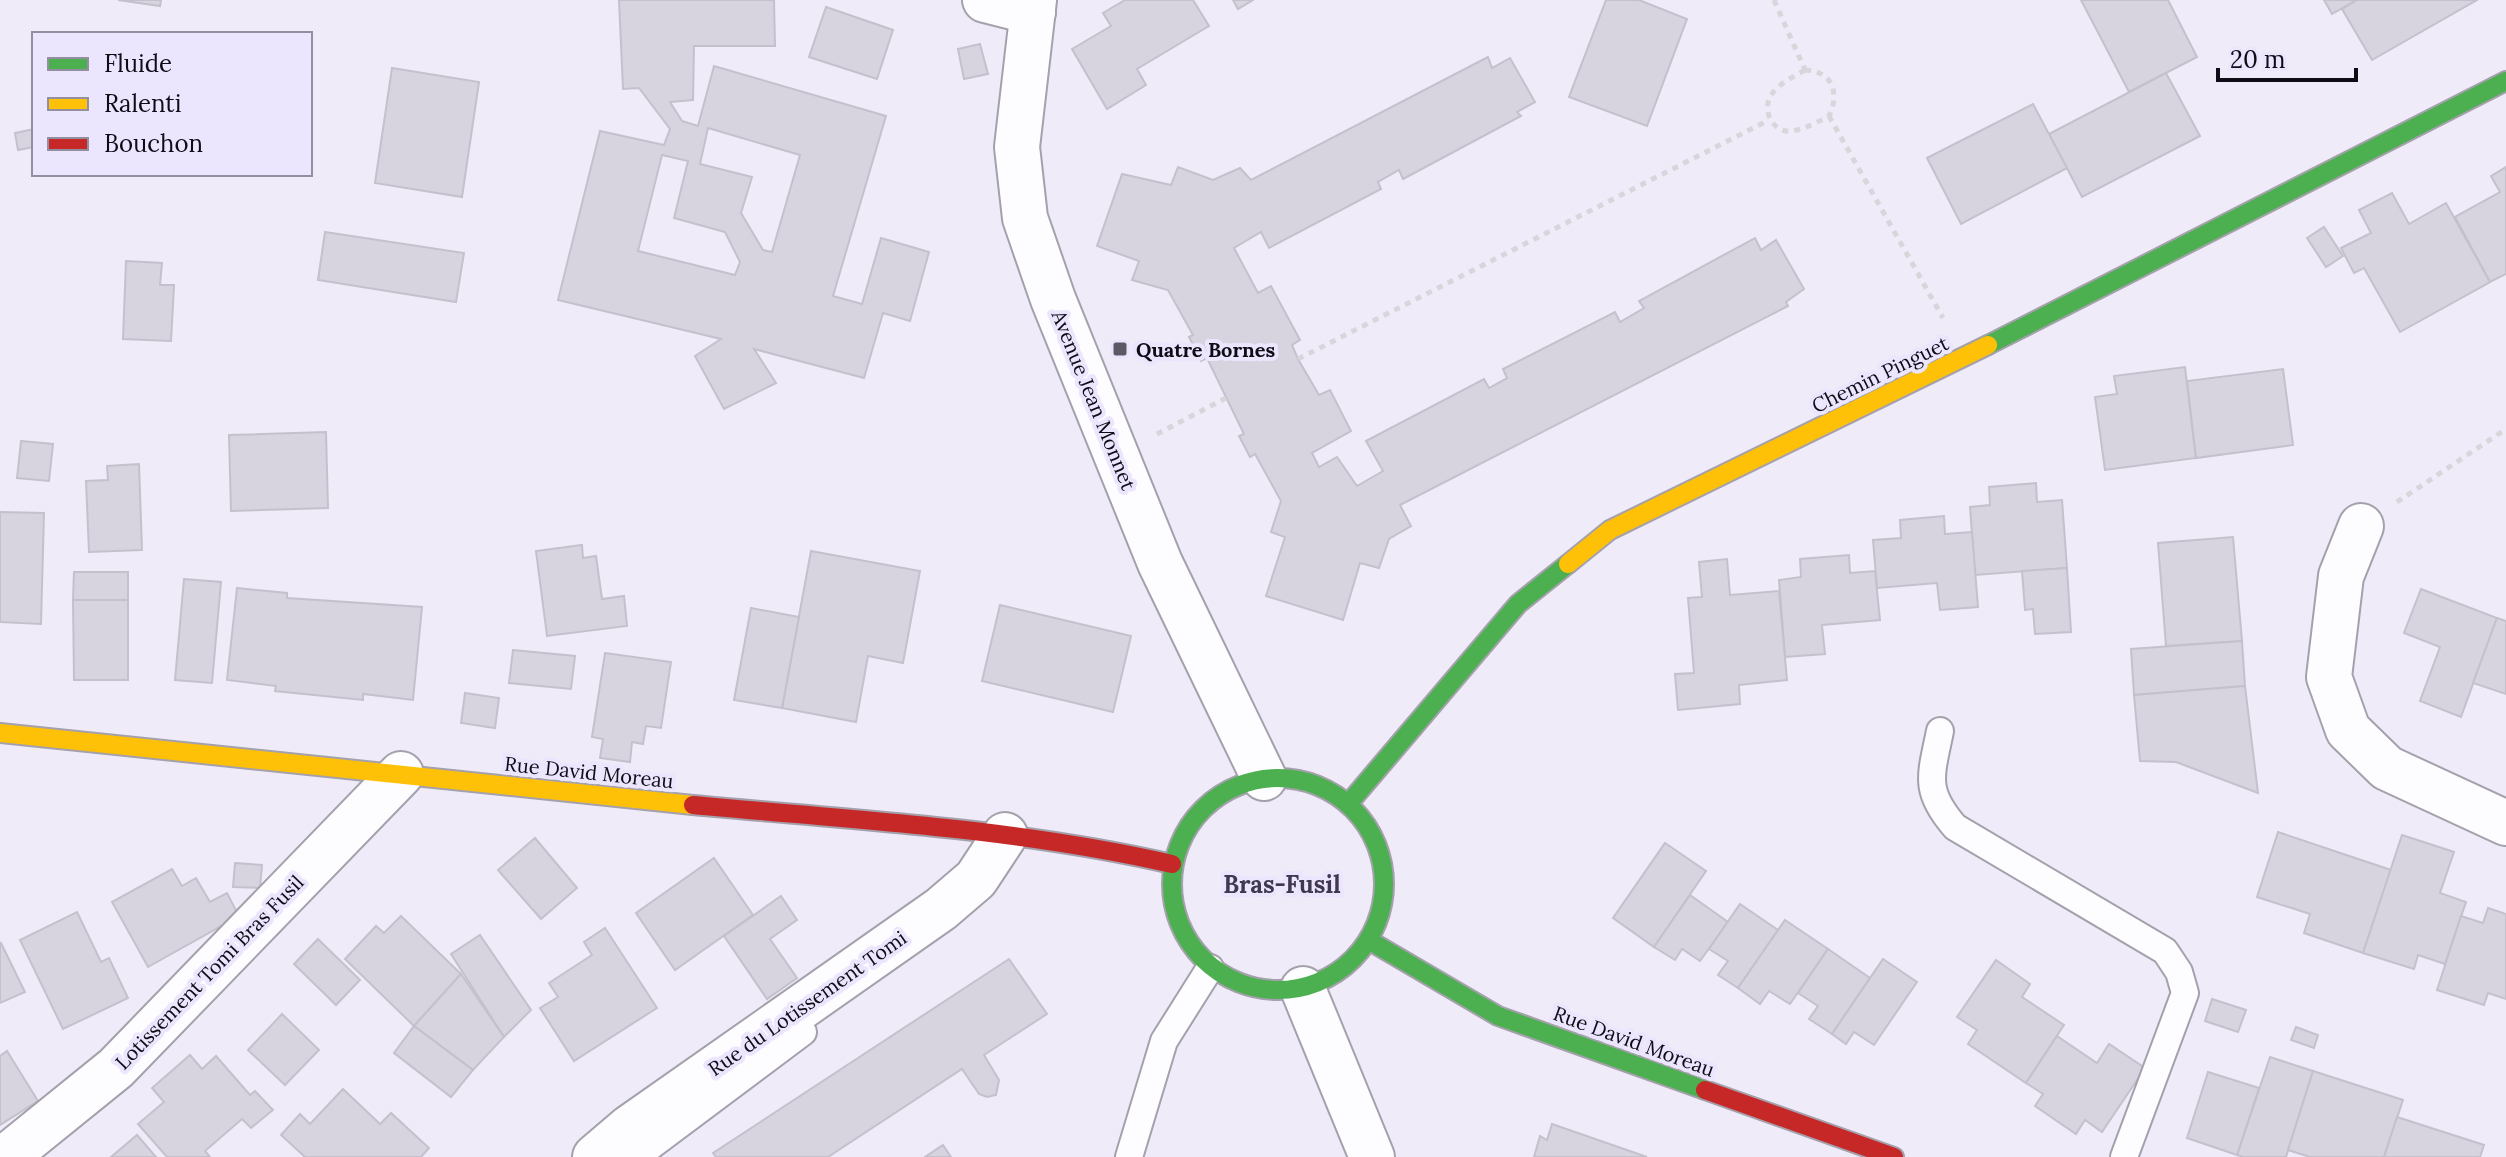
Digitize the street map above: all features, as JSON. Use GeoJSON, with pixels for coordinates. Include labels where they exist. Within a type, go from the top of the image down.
{"type":"FeatureCollection","features":[{"type":"Feature","properties":{"kind":"street"},"geometry":{"type":"LineString","coordinates":[[985,0],[1034,6]]}},
{"type":"Feature","properties":{"kind":"street","name":"Avenue Jean Monnet"},"geometry":{"type":"LineString","coordinates":[[1034,6],[1017,147],[1025,218],[1053,299],[1167,578],[1264,778]]}},
{"type":"Feature","properties":{"kind":"street","name":"Chemin Pinguet"},"geometry":{"type":"LineString","coordinates":[[1349,803],[1395,753],[1518,604],[1610,530],[1965,357],[2506,81]]}},
{"type":"Feature","properties":{"kind":"street"},"geometry":{"type":"LineString","coordinates":[[2361,526],[2341,576],[2329,677],[2348,730],[2387,768],[2506,823]]}},
{"type":"Feature","properties":{"kind":"street","name":"Rue David Moreau"},"geometry":{"type":"LineString","coordinates":[[0,733],[1005,835],[1097,847],[1172,864]]}},
{"type":"Feature","properties":{"kind":"street","name":"Lotissement Tomi Bras Fusil"},"geometry":{"type":"LineString","coordinates":[[6,1157],[116,1068],[401,774]]}},
{"type":"Feature","properties":{"kind":"street"},"geometry":{"type":"LineString","coordinates":[[1264,778],[1306,780],[1349,803],[1368,825],[1384,864],[1384,907],[1370,941],[1337,975],[1303,989],[1256,990],[1210,968],[1189,944],[1172,904],[1172,864],[1191,821],[1217,795],[1264,778]]}},
{"type":"Feature","properties":{"kind":"street","name":"Rue du Lotissement Tomi"},"geometry":{"type":"LineString","coordinates":[[595,1157],[629,1128],[941,909],[976,879],[1005,835]]}},
{"type":"Feature","properties":{"kind":"street","name":"Rue David Moreau"},"geometry":{"type":"LineString","coordinates":[[1370,941],[1498,1016],[1894,1157]]}},
{"type":"Feature","properties":{"kind":"street"},"geometry":{"type":"LineString","coordinates":[[1303,989],[1372,1157]]}},
{"type":"Feature","properties":{"kind":"lane"},"geometry":{"type":"LineString","coordinates":[[1940,731],[1929,785],[1939,808],[1955,827],[2165,951],[2179,972],[2185,993],[2124,1157]]}},
{"type":"Feature","properties":{"kind":"lane"},"geometry":{"type":"LineString","coordinates":[[636,1157],[874,978],[941,909]]}},
{"type":"Feature","properties":{"kind":"lane"},"geometry":{"type":"LineString","coordinates":[[1129,1157],[1164,1041],[1210,968]]}},
{"type":"Feature","properties":{"kind":"path"},"geometry":{"type":"LineString","coordinates":[[1774,0],[1805,70],[1827,77],[1835,89],[1836,103],[1829,116],[1790,132],[1778,128],[1769,120],[1767,108],[1771,95],[1805,70]]}},
{"type":"Feature","properties":{"kind":"path"},"geometry":{"type":"LineString","coordinates":[[1829,116],[1965,357]]}},
{"type":"Feature","properties":{"kind":"path"},"geometry":{"type":"LineString","coordinates":[[1298,359],[1769,120]]}},
{"type":"Feature","properties":{"kind":"path"},"geometry":{"type":"LineString","coordinates":[[1117,455],[1226,398]]}},
{"type":"Feature","properties":{"kind":"path"},"geometry":{"type":"LineString","coordinates":[[2361,526],[2506,429]]}},
{"type":"Feature","properties":{"kind":"building"},"geometry":{"type":"Polygon","coordinates":[[[118,0],[161,0],[160,6],[118,0]]]}},
{"type":"Feature","properties":{"kind":"building"},"geometry":{"type":"Polygon","coordinates":[[[619,0],[774,0],[775,46],[694,46],[693,100],[670,102],[682,121],[698,126],[714,66],[886,116],[833,296],[862,304],[881,238],[929,252],[910,321],[883,313],[864,378],[754,349],[776,383],[724,409],[695,356],[721,339],[558,300],[600,131],[664,145],[670,129],[639,88],[623,89],[619,0]],[[708,128],[700,164],[752,177],[741,213],[763,250],[772,252],[800,155],[708,128]],[[662,155],[638,251],[735,275],[740,262],[725,232],[674,218],[688,161],[662,155]]]}},
{"type":"Feature","properties":{"kind":"building"},"geometry":{"type":"Polygon","coordinates":[[[1125,0],[1193,0],[1209,26],[1137,69],[1146,85],[1107,109],[1072,49],[1111,26],[1103,13],[1125,0]]]}},
{"type":"Feature","properties":{"kind":"building"},"geometry":{"type":"Polygon","coordinates":[[[1233,0],[1253,0],[1238,9],[1233,0]]]}},
{"type":"Feature","properties":{"kind":"building"},"geometry":{"type":"Polygon","coordinates":[[[1606,0],[1639,0],[1687,19],[1647,126],[1569,97],[1606,0]]]}},
{"type":"Feature","properties":{"kind":"building"},"geometry":{"type":"Polygon","coordinates":[[[2081,0],[2168,0],[2197,57],[2129,92],[2081,0]]]}},
{"type":"Feature","properties":{"kind":"building"},"geometry":{"type":"Polygon","coordinates":[[[2324,0],[2357,0],[2332,14],[2324,0]]]}},
{"type":"Feature","properties":{"kind":"building"},"geometry":{"type":"Polygon","coordinates":[[[2357,0],[2477,0],[2372,60],[2342,9],[2357,0]]]}},
{"type":"Feature","properties":{"kind":"building"},"geometry":{"type":"Polygon","coordinates":[[[826,7],[893,30],[877,79],[809,57],[826,7]]]}},
{"type":"Feature","properties":{"kind":"building"},"geometry":{"type":"Polygon","coordinates":[[[980,44],[988,74],[964,79],[958,49],[980,44]]]}},
{"type":"Feature","properties":{"kind":"building"},"geometry":{"type":"Polygon","coordinates":[[[1488,57],[1492,68],[1510,58],[1535,102],[1517,112],[1521,116],[1403,179],[1399,170],[1378,182],[1381,189],[1269,248],[1261,232],[1234,248],[1258,293],[1271,286],[1300,340],[1292,345],[1298,359],[1319,395],[1330,390],[1351,431],[1312,453],[1319,467],[1337,457],[1357,486],[1383,471],[1366,441],[1484,379],[1489,388],[1507,378],[1503,369],[1615,312],[1620,322],[1644,308],[1639,301],[1755,238],[1761,250],[1776,240],[1804,289],[1786,302],[1788,306],[1400,505],[1411,526],[1389,539],[1379,568],[1360,563],[1343,620],[1266,596],[1285,537],[1271,532],[1281,501],[1255,454],[1250,457],[1239,436],[1244,434],[1207,358],[1201,361],[1189,337],[1193,335],[1168,290],[1132,280],[1139,261],[1097,246],[1122,174],[1171,185],[1178,167],[1213,180],[1240,168],[1251,180],[1488,57]]]}},
{"type":"Feature","properties":{"kind":"building"},"geometry":{"type":"Polygon","coordinates":[[[392,68],[479,82],[462,197],[375,183],[392,68]]]}},
{"type":"Feature","properties":{"kind":"building"},"geometry":{"type":"Polygon","coordinates":[[[2166,73],[2200,136],[2082,197],[2049,134],[2166,73]]]}},
{"type":"Feature","properties":{"kind":"building"},"geometry":{"type":"Polygon","coordinates":[[[2033,104],[2067,168],[1961,224],[1927,158],[2033,104]]]}},
{"type":"Feature","properties":{"kind":"building"},"geometry":{"type":"Polygon","coordinates":[[[32,129],[32,147],[18,150],[15,133],[32,129]]]}},
{"type":"Feature","properties":{"kind":"building"},"geometry":{"type":"Polygon","coordinates":[[[2506,167],[2506,274],[2490,282],[2455,217],[2500,192],[2491,176],[2506,167]]]}},
{"type":"Feature","properties":{"kind":"building"},"geometry":{"type":"Polygon","coordinates":[[[2392,193],[2409,224],[2446,203],[2490,282],[2400,332],[2364,268],[2354,273],[2341,248],[2371,233],[2359,210],[2392,193]]]}},
{"type":"Feature","properties":{"kind":"building"},"geometry":{"type":"Polygon","coordinates":[[[2324,227],[2343,256],[2326,267],[2307,238],[2324,227]]]}},
{"type":"Feature","properties":{"kind":"building"},"geometry":{"type":"Polygon","coordinates":[[[325,232],[464,253],[456,302],[318,280],[325,232]]]}},
{"type":"Feature","properties":{"kind":"building"},"geometry":{"type":"Polygon","coordinates":[[[126,261],[162,263],[160,285],[174,285],[171,341],[123,339],[126,261]]]}},
{"type":"Feature","properties":{"kind":"building"},"geometry":{"type":"Polygon","coordinates":[[[2185,367],[2196,458],[2105,470],[2095,397],[2117,394],[2114,376],[2185,367]]]}},
{"type":"Feature","properties":{"kind":"building"},"geometry":{"type":"Polygon","coordinates":[[[2283,369],[2293,445],[2196,458],[2187,381],[2283,369]]]}},
{"type":"Feature","properties":{"kind":"building"},"geometry":{"type":"Polygon","coordinates":[[[326,432],[328,508],[231,511],[229,435],[326,432]]]}},
{"type":"Feature","properties":{"kind":"building"},"geometry":{"type":"Polygon","coordinates":[[[21,441],[53,444],[49,481],[17,478],[21,441]]]}},
{"type":"Feature","properties":{"kind":"building"},"geometry":{"type":"Polygon","coordinates":[[[139,464],[142,550],[89,552],[86,481],[108,480],[107,466],[139,464]]]}},
{"type":"Feature","properties":{"kind":"building"},"geometry":{"type":"Polygon","coordinates":[[[2036,483],[2037,502],[2062,500],[2067,568],[1975,575],[1970,507],[1990,505],[1989,487],[2036,483]]]}},
{"type":"Feature","properties":{"kind":"building"},"geometry":{"type":"Polygon","coordinates":[[[0,512],[44,513],[41,624],[0,622],[0,512]]]}},
{"type":"Feature","properties":{"kind":"building"},"geometry":{"type":"Polygon","coordinates":[[[1944,516],[1945,534],[1972,532],[1978,607],[1940,610],[1937,583],[1877,588],[1873,540],[1901,538],[1900,520],[1944,516]]]}},
{"type":"Feature","properties":{"kind":"building"},"geometry":{"type":"Polygon","coordinates":[[[2233,537],[2242,641],[2166,646],[2158,543],[2233,537]]]}},
{"type":"Feature","properties":{"kind":"building"},"geometry":{"type":"Polygon","coordinates":[[[582,545],[583,558],[596,556],[602,599],[624,596],[627,626],[547,636],[536,551],[582,545]]]}},
{"type":"Feature","properties":{"kind":"building"},"geometry":{"type":"Polygon","coordinates":[[[811,551],[920,571],[903,663],[868,656],[856,722],[782,708],[811,551]]]}},
{"type":"Feature","properties":{"kind":"building"},"geometry":{"type":"Polygon","coordinates":[[[1849,555],[1850,573],[1875,571],[1880,620],[1822,625],[1825,654],[1785,657],[1779,580],[1801,577],[1800,559],[1849,555]]]}},
{"type":"Feature","properties":{"kind":"building"},"geometry":{"type":"Polygon","coordinates":[[[1727,559],[1730,595],[1779,591],[1787,680],[1739,685],[1740,704],[1678,710],[1675,674],[1694,673],[1688,598],[1702,597],[1699,562],[1727,559]]]}},
{"type":"Feature","properties":{"kind":"building"},"geometry":{"type":"Polygon","coordinates":[[[2067,568],[2071,632],[2035,634],[2033,609],[2025,610],[2022,571],[2067,568]]]}},
{"type":"Feature","properties":{"kind":"building"},"geometry":{"type":"Polygon","coordinates":[[[74,572],[128,572],[128,600],[73,600],[74,572]]]}},
{"type":"Feature","properties":{"kind":"building"},"geometry":{"type":"Polygon","coordinates":[[[184,579],[221,582],[212,683],[175,680],[184,579]]]}},
{"type":"Feature","properties":{"kind":"building"},"geometry":{"type":"Polygon","coordinates":[[[237,588],[287,593],[287,598],[422,607],[413,700],[363,694],[363,700],[275,691],[276,686],[227,680],[237,588]]]}},
{"type":"Feature","properties":{"kind":"building"},"geometry":{"type":"Polygon","coordinates":[[[2421,589],[2497,618],[2461,717],[2420,701],[2440,647],[2404,633],[2421,589]]]}},
{"type":"Feature","properties":{"kind":"building"},"geometry":{"type":"Polygon","coordinates":[[[73,600],[128,600],[128,680],[74,680],[73,600]]]}},
{"type":"Feature","properties":{"kind":"building"},"geometry":{"type":"Polygon","coordinates":[[[1000,605],[1131,636],[1113,712],[982,681],[1000,605]]]}},
{"type":"Feature","properties":{"kind":"building"},"geometry":{"type":"Polygon","coordinates":[[[751,608],[799,617],[782,708],[734,700],[751,608]]]}},
{"type":"Feature","properties":{"kind":"building"},"geometry":{"type":"Polygon","coordinates":[[[2497,618],[2506,621],[2506,694],[2473,683],[2497,618]]]}},
{"type":"Feature","properties":{"kind":"building"},"geometry":{"type":"Polygon","coordinates":[[[2242,641],[2245,686],[2134,695],[2131,649],[2242,641]]]}},
{"type":"Feature","properties":{"kind":"building"},"geometry":{"type":"Polygon","coordinates":[[[513,650],[575,656],[571,689],[509,683],[513,650]]]}},
{"type":"Feature","properties":{"kind":"building"},"geometry":{"type":"Polygon","coordinates":[[[605,653],[671,662],[661,728],[646,726],[643,744],[632,742],[630,762],[600,758],[603,739],[592,737],[605,653]]]}},
{"type":"Feature","properties":{"kind":"building"},"geometry":{"type":"Polygon","coordinates":[[[2245,686],[2258,793],[2176,762],[2140,761],[2134,695],[2245,686]]]}},
{"type":"Feature","properties":{"kind":"building"},"geometry":{"type":"Polygon","coordinates":[[[465,693],[499,698],[495,728],[461,723],[465,693]]]}},
{"type":"Feature","properties":{"kind":"building"},"geometry":{"type":"Polygon","coordinates":[[[2278,832],[2391,870],[2363,953],[2304,933],[2310,914],[2257,897],[2278,832]]]}},
{"type":"Feature","properties":{"kind":"building"},"geometry":{"type":"Polygon","coordinates":[[[2402,835],[2454,852],[2440,893],[2466,902],[2445,964],[2418,955],[2414,969],[2363,953],[2402,835]]]}},
{"type":"Feature","properties":{"kind":"building"},"geometry":{"type":"Polygon","coordinates":[[[535,838],[577,888],[541,919],[498,870],[535,838]]]}},
{"type":"Feature","properties":{"kind":"building"},"geometry":{"type":"Polygon","coordinates":[[[1665,843],[1706,871],[1654,947],[1613,918],[1665,843]]]}},
{"type":"Feature","properties":{"kind":"building"},"geometry":{"type":"Polygon","coordinates":[[[714,858],[753,915],[675,970],[636,913],[714,858]]]}},
{"type":"Feature","properties":{"kind":"building"},"geometry":{"type":"Polygon","coordinates":[[[235,863],[262,865],[260,888],[233,887],[235,863]]]}},
{"type":"Feature","properties":{"kind":"building"},"geometry":{"type":"Polygon","coordinates":[[[172,869],[182,886],[196,878],[210,902],[227,893],[239,916],[148,967],[112,902],[172,869]]]}},
{"type":"Feature","properties":{"kind":"building"},"geometry":{"type":"Polygon","coordinates":[[[1690,895],[1728,922],[1700,961],[1682,949],[1675,960],[1654,947],[1690,895]]]}},
{"type":"Feature","properties":{"kind":"building"},"geometry":{"type":"Polygon","coordinates":[[[781,896],[797,920],[770,939],[797,978],[767,999],[724,936],[781,896]]]}},
{"type":"Feature","properties":{"kind":"building"},"geometry":{"type":"Polygon","coordinates":[[[1740,904],[1778,930],[1738,988],[1718,975],[1728,961],[1709,949],[1740,904]]]}},
{"type":"Feature","properties":{"kind":"building"},"geometry":{"type":"Polygon","coordinates":[[[2488,908],[2506,914],[2506,999],[2488,993],[2484,1005],[2437,990],[2461,916],[2483,923],[2488,908]]]}},
{"type":"Feature","properties":{"kind":"building"},"geometry":{"type":"Polygon","coordinates":[[[77,912],[101,962],[109,958],[128,998],[63,1029],[20,940],[77,912]]]}},
{"type":"Feature","properties":{"kind":"building"},"geometry":{"type":"Polygon","coordinates":[[[401,916],[461,974],[414,1026],[345,959],[376,926],[384,933],[401,916]]]}},
{"type":"Feature","properties":{"kind":"building"},"geometry":{"type":"Polygon","coordinates":[[[1785,920],[1828,949],[1790,1004],[1769,991],[1760,1004],[1738,988],[1785,920]]]}},
{"type":"Feature","properties":{"kind":"building"},"geometry":{"type":"Polygon","coordinates":[[[605,928],[657,1008],[574,1061],[540,1008],[558,997],[549,983],[592,955],[584,942],[605,928]]]}},
{"type":"Feature","properties":{"kind":"building"},"geometry":{"type":"Polygon","coordinates":[[[480,935],[531,1010],[504,1037],[451,954],[480,935]]]}},
{"type":"Feature","properties":{"kind":"building"},"geometry":{"type":"Polygon","coordinates":[[[318,939],[360,980],[336,1005],[294,964],[318,939]]]}},
{"type":"Feature","properties":{"kind":"building"},"geometry":{"type":"Polygon","coordinates":[[[0,944],[25,992],[0,1003],[0,944]]]}},
{"type":"Feature","properties":{"kind":"building"},"geometry":{"type":"Polygon","coordinates":[[[1828,949],[1870,978],[1832,1034],[1809,1019],[1818,1006],[1798,993],[1828,949]]]}},
{"type":"Feature","properties":{"kind":"building"},"geometry":{"type":"Polygon","coordinates":[[[1009,959],[1047,1014],[984,1055],[999,1080],[996,1095],[987,1097],[979,1094],[962,1069],[828,1157],[716,1157],[713,1153],[1009,959]]]}},
{"type":"Feature","properties":{"kind":"building"},"geometry":{"type":"Polygon","coordinates":[[[1883,959],[1917,982],[1874,1045],[1854,1032],[1846,1044],[1832,1034],[1883,959]]]}},
{"type":"Feature","properties":{"kind":"building"},"geometry":{"type":"Polygon","coordinates":[[[1996,960],[2030,984],[2022,997],[2064,1025],[2026,1083],[1968,1044],[1977,1030],[1957,1017],[1996,960]]]}},
{"type":"Feature","properties":{"kind":"building"},"geometry":{"type":"Polygon","coordinates":[[[461,974],[504,1037],[473,1070],[414,1026],[461,974]]]}},
{"type":"Feature","properties":{"kind":"building"},"geometry":{"type":"Polygon","coordinates":[[[2212,999],[2246,1010],[2238,1032],[2205,1021],[2212,999]]]}},
{"type":"Feature","properties":{"kind":"building"},"geometry":{"type":"Polygon","coordinates":[[[282,1014],[319,1050],[285,1085],[248,1050],[282,1014]]]}},
{"type":"Feature","properties":{"kind":"building"},"geometry":{"type":"Polygon","coordinates":[[[414,1026],[473,1070],[451,1097],[394,1053],[414,1026]]]}},
{"type":"Feature","properties":{"kind":"building"},"geometry":{"type":"Polygon","coordinates":[[[2296,1027],[2318,1035],[2314,1048],[2291,1040],[2296,1027]]]}},
{"type":"Feature","properties":{"kind":"building"},"geometry":{"type":"Polygon","coordinates":[[[2057,1036],[2097,1063],[2109,1044],[2145,1068],[2102,1132],[2085,1120],[2076,1134],[2035,1106],[2043,1094],[2026,1083],[2057,1036]]]}},
{"type":"Feature","properties":{"kind":"building"},"geometry":{"type":"Polygon","coordinates":[[[7,1051],[38,1101],[0,1125],[0,1056],[7,1051]]]}},
{"type":"Feature","properties":{"kind":"building"},"geometry":{"type":"Polygon","coordinates":[[[190,1055],[202,1069],[216,1056],[250,1095],[255,1091],[273,1110],[251,1128],[242,1119],[205,1151],[210,1157],[167,1157],[138,1124],[164,1102],[152,1088],[190,1055]]]}},
{"type":"Feature","properties":{"kind":"building"},"geometry":{"type":"Polygon","coordinates":[[[2270,1057],[2313,1071],[2286,1157],[2237,1155],[2270,1057]]]}},
{"type":"Feature","properties":{"kind":"building"},"geometry":{"type":"Polygon","coordinates":[[[2313,1071],[2403,1100],[2384,1157],[2310,1157],[2288,1150],[2313,1071]]]}},
{"type":"Feature","properties":{"kind":"building"},"geometry":{"type":"Polygon","coordinates":[[[2208,1072],[2259,1088],[2237,1155],[2187,1138],[2208,1072]]]}},
{"type":"Feature","properties":{"kind":"building"},"geometry":{"type":"Polygon","coordinates":[[[343,1089],[380,1124],[391,1113],[429,1148],[421,1157],[305,1157],[281,1135],[300,1114],[310,1124],[343,1089]]]}},
{"type":"Feature","properties":{"kind":"building"},"geometry":{"type":"Polygon","coordinates":[[[2397,1117],[2484,1145],[2480,1157],[2384,1157],[2397,1117]]]}},
{"type":"Feature","properties":{"kind":"building"},"geometry":{"type":"Polygon","coordinates":[[[1552,1124],[1647,1157],[1534,1157],[1540,1136],[1547,1140],[1552,1124]]]}},
{"type":"Feature","properties":{"kind":"building"},"geometry":{"type":"Polygon","coordinates":[[[137,1135],[156,1157],[111,1157],[137,1135]]]}},
{"type":"Feature","properties":{"kind":"building"},"geometry":{"type":"Polygon","coordinates":[[[943,1145],[951,1157],[925,1157],[943,1145]]]}},
{"type":"Feature","properties":{"kind":"traffic: fast"},"geometry":{"type":"LineString","coordinates":[[1988,345],[2506,81]]}},
{"type":"Feature","properties":{"kind":"traffic: fast"},"geometry":{"type":"LineString","coordinates":[[1349,803],[1518,604],[1568,564]]}},
{"type":"Feature","properties":{"kind":"traffic: fast"},"geometry":{"type":"LineString","coordinates":[[1278,778],[1319,786],[1353,809],[1376,843],[1384,884],[1376,925],[1353,959],[1319,982],[1278,990],[1237,982],[1203,959],[1180,925],[1172,884],[1180,843],[1203,809],[1237,786],[1278,778]]}},
{"type":"Feature","properties":{"kind":"traffic: fast"},"geometry":{"type":"LineString","coordinates":[[1370,941],[1498,1016],[1705,1090]]}},
{"type":"Feature","properties":{"kind":"traffic: slow"},"geometry":{"type":"LineString","coordinates":[[1568,564],[1610,530],[1988,345]]}},
{"type":"Feature","properties":{"kind":"traffic: slow"},"geometry":{"type":"LineString","coordinates":[[0,733],[693,805]]}},
{"type":"Feature","properties":{"kind":"traffic: jam"},"geometry":{"type":"LineString","coordinates":[[693,805],[994,833],[1172,864]]}},
{"type":"Feature","properties":{"kind":"traffic: jam"},"geometry":{"type":"LineString","coordinates":[[1705,1090],[1894,1157]]}},
{"type":"Feature","properties":{"kind":"place","name":"Quatre Bornes"},"geometry":{"type":"Point","coordinates":[1120,349]}},
{"type":"Feature","properties":{"kind":"district","name":"Bras-Fusil"},"geometry":{"type":"Point","coordinates":[1282,884]}}]}
